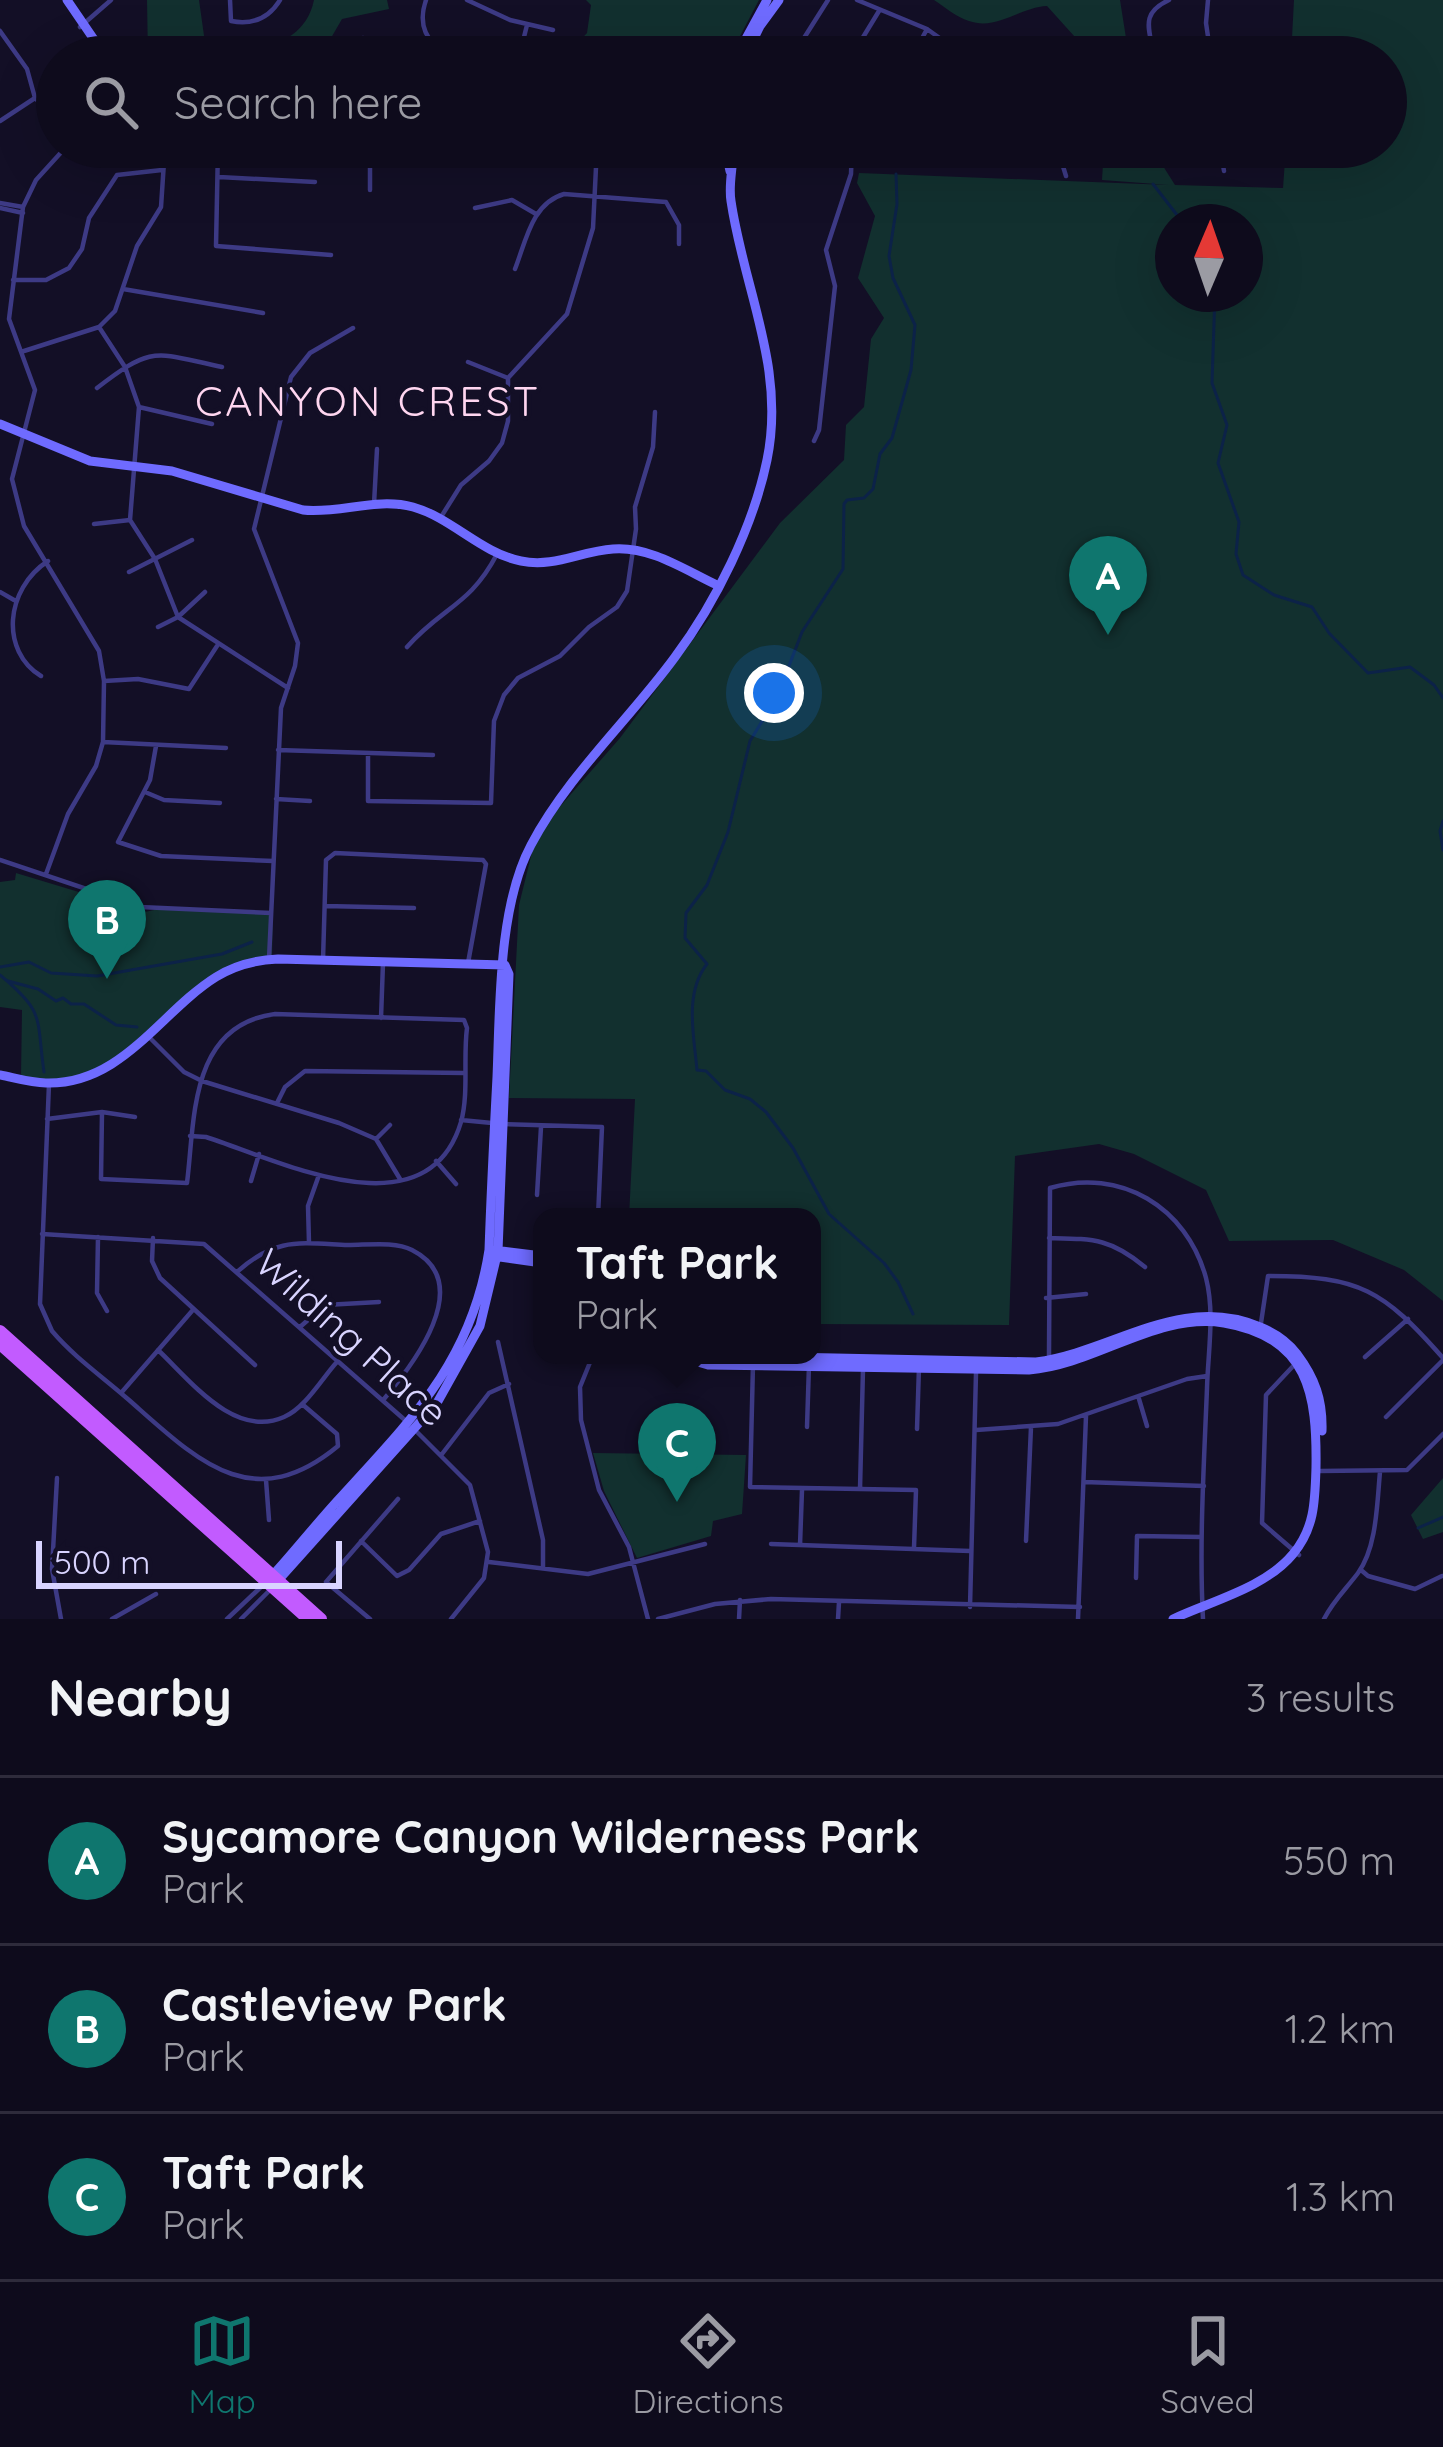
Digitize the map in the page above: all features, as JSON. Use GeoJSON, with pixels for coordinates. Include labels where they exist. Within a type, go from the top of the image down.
{"type":"FeatureCollection","features":[{"type":"Feature","properties":{"kind":"main road"},"geometry":{"type":"LineString","coordinates":[[0,1330],[308,1619]]}},
{"type":"Feature","properties":{"kind":"main road"},"geometry":{"type":"LineString","coordinates":[[0,1344],[321,1619]]}},
{"type":"Feature","properties":{"kind":"street"},"geometry":{"type":"LineString","coordinates":[[64,0],[89,36]]}},
{"type":"Feature","properties":{"kind":"street"},"geometry":{"type":"LineString","coordinates":[[82,26],[111,0]]}},
{"type":"Feature","properties":{"kind":"street"},"geometry":{"type":"LineString","coordinates":[[230,0],[231,21],[240,22],[266,16],[280,0]]}},
{"type":"Feature","properties":{"kind":"street"},"geometry":{"type":"LineString","coordinates":[[426,0],[422,18],[426,36]]}},
{"type":"Feature","properties":{"kind":"street"},"geometry":{"type":"LineString","coordinates":[[466,0],[526,25],[553,30]]}},
{"type":"Feature","properties":{"kind":"street"},"geometry":{"type":"LineString","coordinates":[[750,36],[766,0]]}},
{"type":"Feature","properties":{"kind":"street"},"geometry":{"type":"LineString","coordinates":[[754,36],[779,0]]}},
{"type":"Feature","properties":{"kind":"street"},"geometry":{"type":"LineString","coordinates":[[805,36],[828,0]]}},
{"type":"Feature","properties":{"kind":"street"},"geometry":{"type":"LineString","coordinates":[[857,0],[938,36]]}},
{"type":"Feature","properties":{"kind":"street"},"geometry":{"type":"LineString","coordinates":[[1151,36],[1152,8],[1169,0]]}},
{"type":"Feature","properties":{"kind":"street"},"geometry":{"type":"LineString","coordinates":[[1208,0],[1208,36]]}},
{"type":"Feature","properties":{"kind":"street"},"geometry":{"type":"LineString","coordinates":[[863,36],[879,11]]}},
{"type":"Feature","properties":{"kind":"street"},"geometry":{"type":"LineString","coordinates":[[524,36],[526,25]]}},
{"type":"Feature","properties":{"kind":"street"},"geometry":{"type":"LineString","coordinates":[[923,36],[927,29]]}},
{"type":"Feature","properties":{"kind":"street"},"geometry":{"type":"LineString","coordinates":[[0,31],[27,69],[35,98],[0,121]]}},
{"type":"Feature","properties":{"kind":"street"},"geometry":{"type":"LineString","coordinates":[[0,48],[8,41]]}},
{"type":"Feature","properties":{"kind":"street"},"geometry":{"type":"LineString","coordinates":[[46,874],[68,814],[97,766],[103,742],[104,681],[99,651],[24,526],[12,479],[35,390],[9,319],[13,280],[23,210],[47,168]]}},
{"type":"Feature","properties":{"kind":"street"},"geometry":{"type":"LineString","coordinates":[[218,168],[216,246],[331,255]]}},
{"type":"Feature","properties":{"kind":"street"},"geometry":{"type":"LineString","coordinates":[[370,168],[370,190]]}},
{"type":"Feature","properties":{"kind":"street"},"geometry":{"type":"LineString","coordinates":[[440,519],[461,485],[500,448],[508,421],[508,378],[567,314],[593,228],[596,168]]}},
{"type":"Feature","properties":{"kind":"street"},"geometry":{"type":"LineString","coordinates":[[241,1619],[411,1426],[460,1348],[493,1253],[501,973],[511,901],[530,846],[575,779],[702,618],[759,488],[773,424],[768,346],[736,229],[730,168]]}},
{"type":"Feature","properties":{"kind":"street"},"geometry":{"type":"LineString","coordinates":[[814,441],[835,286],[826,250],[851,168]]}},
{"type":"Feature","properties":{"kind":"street"},"geometry":{"type":"LineString","coordinates":[[1064,168],[1066,176]]}},
{"type":"Feature","properties":{"kind":"street"},"geometry":{"type":"LineString","coordinates":[[13,280],[46,280],[69,268],[82,249],[89,218],[117,175],[162,170],[161,207],[137,246],[116,311],[99,327],[24,351]]}},
{"type":"Feature","properties":{"kind":"street"},"geometry":{"type":"LineString","coordinates":[[218,177],[316,182]]}},
{"type":"Feature","properties":{"kind":"street"},"geometry":{"type":"LineString","coordinates":[[515,268],[536,214],[552,197],[666,202],[679,225],[680,244]]}},
{"type":"Feature","properties":{"kind":"street"},"geometry":{"type":"LineString","coordinates":[[475,208],[512,200],[536,214]]}},
{"type":"Feature","properties":{"kind":"street"},"geometry":{"type":"LineString","coordinates":[[0,205],[23,210]]}},
{"type":"Feature","properties":{"kind":"street"},"geometry":{"type":"LineString","coordinates":[[123,289],[263,314]]}},
{"type":"Feature","properties":{"kind":"street"},"geometry":{"type":"LineString","coordinates":[[99,327],[125,367],[139,407],[130,520],[155,559],[178,617],[288,688]]}},
{"type":"Feature","properties":{"kind":"street"},"geometry":{"type":"LineString","coordinates":[[269,959],[281,708],[298,643],[254,529],[291,377],[310,353],[352,328]]}},
{"type":"Feature","properties":{"kind":"street"},"geometry":{"type":"LineString","coordinates":[[97,388],[153,353],[222,367]]}},
{"type":"Feature","properties":{"kind":"street"},"geometry":{"type":"LineString","coordinates":[[468,362],[508,378]]}},
{"type":"Feature","properties":{"kind":"street"},"geometry":{"type":"LineString","coordinates":[[139,407],[212,424]]}},
{"type":"Feature","properties":{"kind":"street"},"geometry":{"type":"LineString","coordinates":[[368,753],[368,800],[490,803],[494,721],[502,698],[516,680],[558,658],[617,607],[630,582],[634,507],[653,447],[655,412]]}},
{"type":"Feature","properties":{"kind":"street"},"geometry":{"type":"LineString","coordinates":[[0,427],[90,461],[281,505],[325,512],[374,504],[419,509],[497,554],[522,561],[546,563],[607,549],[633,549],[717,585]]}},
{"type":"Feature","properties":{"kind":"street"},"geometry":{"type":"LineString","coordinates":[[374,504],[376,449]]}},
{"type":"Feature","properties":{"kind":"street"},"geometry":{"type":"LineString","coordinates":[[94,524],[130,520]]}},
{"type":"Feature","properties":{"kind":"street"},"geometry":{"type":"LineString","coordinates":[[129,572],[192,540]]}},
{"type":"Feature","properties":{"kind":"street"},"geometry":{"type":"LineString","coordinates":[[407,646],[472,593],[497,554]]}},
{"type":"Feature","properties":{"kind":"street"},"geometry":{"type":"LineString","coordinates":[[41,676],[26,670],[10,652],[5,627],[28,574],[48,561]]}},
{"type":"Feature","properties":{"kind":"street"},"geometry":{"type":"LineString","coordinates":[[0,592],[14,600]]}},
{"type":"Feature","properties":{"kind":"street"},"geometry":{"type":"LineString","coordinates":[[158,627],[178,617],[205,592]]}},
{"type":"Feature","properties":{"kind":"street"},"geometry":{"type":"LineString","coordinates":[[104,681],[138,679],[189,689],[217,646]]}},
{"type":"Feature","properties":{"kind":"street"},"geometry":{"type":"LineString","coordinates":[[103,742],[226,748]]}},
{"type":"Feature","properties":{"kind":"street"},"geometry":{"type":"LineString","coordinates":[[156,746],[146,791],[118,842],[161,856],[273,862]]}},
{"type":"Feature","properties":{"kind":"street"},"geometry":{"type":"LineString","coordinates":[[278,750],[433,754]]}},
{"type":"Feature","properties":{"kind":"street"},"geometry":{"type":"LineString","coordinates":[[146,791],[164,800],[220,803]]}},
{"type":"Feature","properties":{"kind":"street"},"geometry":{"type":"LineString","coordinates":[[276,799],[310,801]]}},
{"type":"Feature","properties":{"kind":"street"},"geometry":{"type":"LineString","coordinates":[[323,960],[329,855],[483,860],[485,874],[468,965]]}},
{"type":"Feature","properties":{"kind":"street"},"geometry":{"type":"LineString","coordinates":[[0,860],[140,907],[271,913]]}},
{"type":"Feature","properties":{"kind":"street"},"geometry":{"type":"LineString","coordinates":[[325,906],[414,908]]}},
{"type":"Feature","properties":{"kind":"street"},"geometry":{"type":"LineString","coordinates":[[0,1075],[49,1084],[92,1073],[128,1054],[215,977],[269,959],[505,965]]}},
{"type":"Feature","properties":{"kind":"street"},"geometry":{"type":"LineString","coordinates":[[381,1018],[383,962]]}},
{"type":"Feature","properties":{"kind":"street"},"geometry":{"type":"LineString","coordinates":[[102,1112],[101,1179],[187,1183],[190,1136],[194,1101],[213,1053],[245,1022],[261,1016],[464,1020],[461,1120],[436,1160],[401,1180],[366,1185],[190,1136]]}},
{"type":"Feature","properties":{"kind":"street"},"geometry":{"type":"LineString","coordinates":[[149,1037],[184,1072],[202,1082],[278,1103],[376,1139],[401,1180]]}},
{"type":"Feature","properties":{"kind":"street"},"geometry":{"type":"LineString","coordinates":[[278,1103],[285,1087],[305,1071],[464,1072]]}},
{"type":"Feature","properties":{"kind":"street"},"geometry":{"type":"LineString","coordinates":[[49,1084],[40,1304],[63,1344],[200,1462],[233,1476],[266,1480],[314,1466],[340,1441],[302,1404]]}},
{"type":"Feature","properties":{"kind":"street"},"geometry":{"type":"LineString","coordinates":[[47,1119],[102,1112],[135,1117]]}},
{"type":"Feature","properties":{"kind":"street"},"geometry":{"type":"LineString","coordinates":[[461,1120],[602,1127],[598,1208]]}},
{"type":"Feature","properties":{"kind":"street"},"geometry":{"type":"LineString","coordinates":[[376,1139],[390,1125]]}},
{"type":"Feature","properties":{"kind":"street"},"geometry":{"type":"LineString","coordinates":[[537,1196],[541,1127]]}},
{"type":"Feature","properties":{"kind":"street"},"geometry":{"type":"LineString","coordinates":[[251,1181],[259,1154]]}},
{"type":"Feature","properties":{"kind":"street"},"geometry":{"type":"LineString","coordinates":[[436,1160],[457,1184]]}},
{"type":"Feature","properties":{"kind":"street"},"geometry":{"type":"LineString","coordinates":[[309,1243],[308,1206],[319,1174]]}},
{"type":"Feature","properties":{"kind":"street"},"geometry":{"type":"LineString","coordinates":[[1050,1364],[1046,1298],[1050,1188],[1087,1182],[1113,1184],[1158,1204],[1182,1226],[1207,1282],[1202,1612]]}},
{"type":"Feature","properties":{"kind":"street","name":"Wilding Place"},"geometry":{"type":"LineString","coordinates":[[42,1234],[204,1244],[442,1454],[470,1485],[489,1562]]}},
{"type":"Feature","properties":{"kind":"street"},"geometry":{"type":"LineString","coordinates":[[98,1237],[97,1293],[107,1311]]}},
{"type":"Feature","properties":{"kind":"street"},"geometry":{"type":"LineString","coordinates":[[153,1238],[152,1261],[160,1278],[255,1365]]}},
{"type":"Feature","properties":{"kind":"street"},"geometry":{"type":"LineString","coordinates":[[1048,1238],[1103,1240],[1145,1268]]}},
{"type":"Feature","properties":{"kind":"street"},"geometry":{"type":"LineString","coordinates":[[237,1272],[273,1246],[309,1243],[398,1246],[422,1257],[436,1277],[440,1302],[430,1332],[382,1401]]}},
{"type":"Feature","properties":{"kind":"street"},"geometry":{"type":"LineString","coordinates":[[493,1253],[533,1258]]}},
{"type":"Feature","properties":{"kind":"street"},"geometry":{"type":"LineString","coordinates":[[1260,1330],[1268,1276],[1317,1276],[1345,1282],[1393,1304],[1443,1359],[1386,1417]]}},
{"type":"Feature","properties":{"kind":"street"},"geometry":{"type":"LineString","coordinates":[[1046,1298],[1086,1294]]}},
{"type":"Feature","properties":{"kind":"street"},"geometry":{"type":"LineString","coordinates":[[300,1327],[325,1305],[380,1302]]}},
{"type":"Feature","properties":{"kind":"street"},"geometry":{"type":"LineString","coordinates":[[121,1393],[192,1311]]}},
{"type":"Feature","properties":{"kind":"street"},"geometry":{"type":"LineString","coordinates":[[821,1363],[1050,1364],[1163,1321],[1231,1317],[1285,1341],[1320,1397],[1317,1523],[1297,1554],[1274,1577],[1182,1619]]}},
{"type":"Feature","properties":{"kind":"street"},"geometry":{"type":"LineString","coordinates":[[1365,1357],[1408,1319]]}},
{"type":"Feature","properties":{"kind":"street"},"geometry":{"type":"LineString","coordinates":[[498,1342],[543,1540],[543,1568]]}},
{"type":"Feature","properties":{"kind":"street"},"geometry":{"type":"LineString","coordinates":[[158,1350],[226,1413],[268,1421],[286,1417],[302,1404],[336,1362]]}},
{"type":"Feature","properties":{"kind":"street"},"geometry":{"type":"LineString","coordinates":[[1297,1554],[1262,1523],[1262,1468],[1266,1395],[1299,1361]]}},
{"type":"Feature","properties":{"kind":"street"},"geometry":{"type":"LineString","coordinates":[[589,1364],[580,1387],[581,1420],[599,1490],[633,1562],[648,1619]]}},
{"type":"Feature","properties":{"kind":"street"},"geometry":{"type":"LineString","coordinates":[[753,1364],[750,1487],[916,1490],[914,1548]]}},
{"type":"Feature","properties":{"kind":"street"},"geometry":{"type":"LineString","coordinates":[[807,1427],[809,1364]]}},
{"type":"Feature","properties":{"kind":"street"},"geometry":{"type":"LineString","coordinates":[[860,1489],[863,1364]]}},
{"type":"Feature","properties":{"kind":"street"},"geometry":{"type":"LineString","coordinates":[[917,1429],[919,1365]]}},
{"type":"Feature","properties":{"kind":"street"},"geometry":{"type":"LineString","coordinates":[[970,1607],[976,1366]]}},
{"type":"Feature","properties":{"kind":"street"},"geometry":{"type":"LineString","coordinates":[[976,1430],[1058,1424],[1207,1376]]}},
{"type":"Feature","properties":{"kind":"street"},"geometry":{"type":"LineString","coordinates":[[442,1454],[489,1393],[509,1384]]}},
{"type":"Feature","properties":{"kind":"street"},"geometry":{"type":"LineString","coordinates":[[1139,1399],[1147,1426]]}},
{"type":"Feature","properties":{"kind":"street"},"geometry":{"type":"LineString","coordinates":[[1078,1619],[1086,1415]]}},
{"type":"Feature","properties":{"kind":"street"},"geometry":{"type":"LineString","coordinates":[[1026,1541],[1031,1427]]}},
{"type":"Feature","properties":{"kind":"street"},"geometry":{"type":"LineString","coordinates":[[1318,1471],[1407,1470],[1443,1434]]}},
{"type":"Feature","properties":{"kind":"street"},"geometry":{"type":"LineString","coordinates":[[1324,1619],[1342,1588],[1361,1570],[1376,1521],[1380,1472]]}},
{"type":"Feature","properties":{"kind":"street"},"geometry":{"type":"LineString","coordinates":[[57,1478],[52,1569],[62,1619]]}},
{"type":"Feature","properties":{"kind":"street"},"geometry":{"type":"LineString","coordinates":[[266,1480],[269,1520]]}},
{"type":"Feature","properties":{"kind":"street"},"geometry":{"type":"LineString","coordinates":[[1084,1482],[1204,1486]]}},
{"type":"Feature","properties":{"kind":"street"},"geometry":{"type":"LineString","coordinates":[[800,1545],[802,1489]]}},
{"type":"Feature","properties":{"kind":"street"},"geometry":{"type":"LineString","coordinates":[[370,1619],[326,1582],[398,1499]]}},
{"type":"Feature","properties":{"kind":"street"},"geometry":{"type":"LineString","coordinates":[[361,1541],[397,1576],[409,1570],[441,1534],[480,1521]]}},
{"type":"Feature","properties":{"kind":"street"},"geometry":{"type":"LineString","coordinates":[[1136,1578],[1137,1536],[1201,1537]]}},
{"type":"Feature","properties":{"kind":"street"},"geometry":{"type":"LineString","coordinates":[[453,1619],[484,1578],[489,1562],[587,1574],[705,1544]]}},
{"type":"Feature","properties":{"kind":"street"},"geometry":{"type":"LineString","coordinates":[[771,1544],[970,1552]]}},
{"type":"Feature","properties":{"kind":"street"},"geometry":{"type":"LineString","coordinates":[[1361,1570],[1415,1589],[1442,1576]]}},
{"type":"Feature","properties":{"kind":"street"},"geometry":{"type":"LineString","coordinates":[[227,1619],[272,1581]]}},
{"type":"Feature","properties":{"kind":"street"},"geometry":{"type":"LineString","coordinates":[[112,1619],[156,1594]]}},
{"type":"Feature","properties":{"kind":"street"},"geometry":{"type":"LineString","coordinates":[[658,1619],[740,1600],[1080,1607]]}},
{"type":"Feature","properties":{"kind":"street"},"geometry":{"type":"LineString","coordinates":[[739,1619],[740,1600]]}},
{"type":"Feature","properties":{"kind":"street"},"geometry":{"type":"LineString","coordinates":[[838,1602],[838,1619]]}},
{"type":"Feature","properties":{"kind":"street"},"geometry":{"type":"LineString","coordinates":[[890,1604],[890,1619]]}},
{"type":"Feature","properties":{"kind":"street"},"geometry":{"type":"LineString","coordinates":[[1172,1619],[1202,1612]]}},
{"type":"Feature","properties":{"kind":"green space"},"geometry":{"type":"Polygon","coordinates":[[[147,0],[199,0],[204,36],[148,36],[147,0]]]}},
{"type":"Feature","properties":{"kind":"green space"},"geometry":{"type":"Polygon","coordinates":[[[314,0],[387,0],[389,9],[342,19],[332,36],[290,36],[308,16],[314,0]]]}},
{"type":"Feature","properties":{"kind":"green space"},"geometry":{"type":"Polygon","coordinates":[[[586,0],[759,0],[740,36],[584,36],[591,5],[586,0]]]}},
{"type":"Feature","properties":{"kind":"green space"},"geometry":{"type":"Polygon","coordinates":[[[934,0],[1120,0],[1126,36],[1074,36],[1047,6],[989,23],[960,17],[934,0]]]}},
{"type":"Feature","properties":{"kind":"green space"},"geometry":{"type":"Polygon","coordinates":[[[1294,0],[1443,0],[1443,1301],[1404,1270],[1333,1240],[1229,1241],[1206,1190],[1134,1154],[1099,1144],[1015,1156],[1009,1325],[821,1324],[821,1208],[629,1208],[635,1099],[509,1098],[519,905],[533,848],[557,810],[620,738],[780,523],[844,460],[846,425],[864,407],[871,339],[884,318],[858,278],[875,216],[857,183],[859,173],[1169,185],[1102,180],[1103,168],[1164,168],[1175,185],[1283,188],[1284,168],[1407,168],[1407,36],[1292,36],[1294,0]]]}},
{"type":"Feature","properties":{"kind":"green space"},"geometry":{"type":"Polygon","coordinates":[[[16,873],[145,912],[163,908],[273,912],[272,959],[231,969],[104,1069],[56,1081],[21,1076],[22,1010],[0,1007],[0,882],[15,880],[16,873]]]}},
{"type":"Feature","properties":{"kind":"green space"},"geometry":{"type":"Polygon","coordinates":[[[593,1453],[746,1455],[742,1514],[713,1521],[711,1536],[637,1558],[604,1491],[593,1453]]]}},
{"type":"Feature","properties":{"kind":"green space"},"geometry":{"type":"Polygon","coordinates":[[[1443,1478],[1443,1532],[1423,1539],[1411,1515],[1443,1478]]]}},
{"type":"Feature","properties":{"kind":"waterway"},"geometry":{"type":"LineString","coordinates":[[896,174],[889,256],[893,278],[915,325],[911,370],[892,438],[880,454],[873,489],[864,498],[844,504],[843,569],[802,632],[777,697],[750,741],[728,832],[707,885],[686,913],[685,938],[707,964],[693,1001],[697,1070],[706,1071],[725,1090],[750,1099],[766,1112],[793,1148],[829,1214],[884,1263],[913,1314]]}},
{"type":"Feature","properties":{"kind":"waterway"},"geometry":{"type":"LineString","coordinates":[[1153,184],[1168,204]]}},
{"type":"Feature","properties":{"kind":"waterway"},"geometry":{"type":"LineString","coordinates":[[1214,312],[1212,383],[1227,425],[1218,463],[1239,522],[1236,554],[1243,575],[1274,595],[1312,607],[1329,633],[1368,673],[1410,667],[1443,698]]}},
{"type":"Feature","properties":{"kind":"waterway"},"geometry":{"type":"LineString","coordinates":[[1443,821],[1443,850]]}},
{"type":"Feature","properties":{"kind":"waterway"},"geometry":{"type":"LineString","coordinates":[[0,967],[29,962],[51,973],[97,976],[222,954],[252,942]]}},
{"type":"Feature","properties":{"kind":"waterway"},"geometry":{"type":"LineString","coordinates":[[0,975],[32,1008],[44,1072]]}},
{"type":"Feature","properties":{"kind":"waterway"},"geometry":{"type":"LineString","coordinates":[[8,981],[38,989],[56,1001],[63,998],[84,1004],[116,1025],[137,1027]]}},
{"type":"Feature","properties":{"kind":"waterway"},"geometry":{"type":"LineString","coordinates":[[1418,1528],[1443,1517]]}},
{"type":"Feature","properties":{"kind":"place","name":"Sycamore Canyon Wilderness Park"},"geometry":{"type":"Point","coordinates":[1108,635]}},
{"type":"Feature","properties":{"kind":"place","name":"Castleview Park"},"geometry":{"type":"Point","coordinates":[107,979]}},
{"type":"Feature","properties":{"kind":"place","name":"Taft Park"},"geometry":{"type":"Point","coordinates":[677,1502]}},
{"type":"Feature","properties":{"kind":"district","name":"CANYON CREST"},"geometry":{"type":"Point","coordinates":[368,400]}}]}
